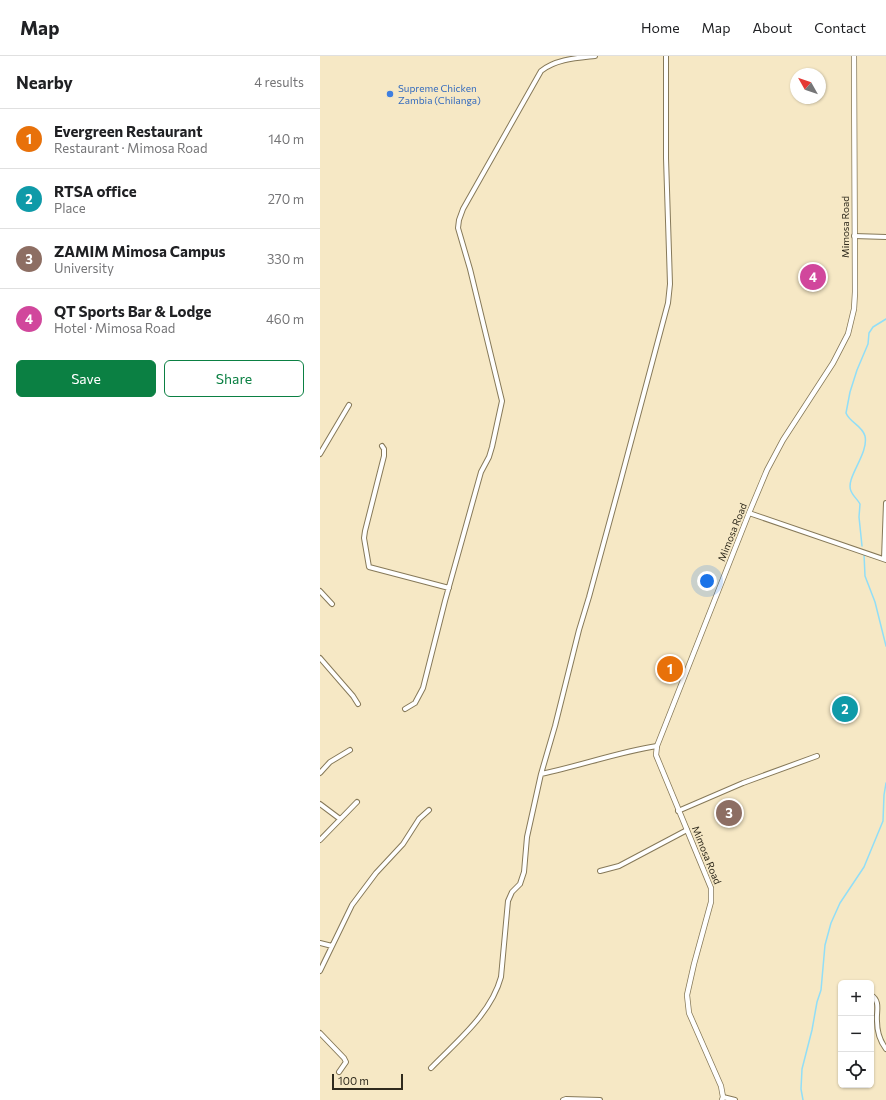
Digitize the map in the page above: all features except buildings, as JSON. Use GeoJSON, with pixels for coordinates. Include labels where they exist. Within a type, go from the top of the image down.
{"type":"FeatureCollection","features":[{"type":"Feature","properties":{"kind":"street"},"geometry":{"type":"LineString","coordinates":[[405,709],[415,703],[423,688],[481,472],[489,457],[492,447],[502,403],[470,269],[458,228],[459,220],[463,209],[541,71],[566,60],[595,56]]}},
{"type":"Feature","properties":{"kind":"street"},"geometry":{"type":"LineString","coordinates":[[431,1068],[478,1019],[498,988],[501,977],[508,901],[512,892],[520,884],[524,872],[527,837],[540,774],[553,733],[579,630],[668,304],[670,284],[666,158],[666,56]]}},
{"type":"Feature","properties":{"kind":"street","name":"Mimosa Road"},"geometry":{"type":"LineString","coordinates":[[723,1099],[721,1086],[693,1023],[687,1004],[688,987],[711,902],[711,888],[656,755],[657,746],[749,513],[774,455],[833,363],[848,334],[854,309],[854,56]]}},
{"type":"Feature","properties":{"kind":"street"},"geometry":{"type":"LineString","coordinates":[[854,236],[886,237]]}},
{"type":"Feature","properties":{"kind":"street"},"geometry":{"type":"LineString","coordinates":[[320,454],[349,405]]}},
{"type":"Feature","properties":{"kind":"street"},"geometry":{"type":"LineString","coordinates":[[382,446],[384,449],[384,456],[364,535],[369,567],[449,588]]}},
{"type":"Feature","properties":{"kind":"street"},"geometry":{"type":"LineString","coordinates":[[749,513],[885,559],[886,503]]}},
{"type":"Feature","properties":{"kind":"street"},"geometry":{"type":"LineString","coordinates":[[320,591],[332,604]]}},
{"type":"Feature","properties":{"kind":"street"},"geometry":{"type":"LineString","coordinates":[[320,658],[353,696],[358,704]]}},
{"type":"Feature","properties":{"kind":"street"},"geometry":{"type":"LineString","coordinates":[[540,774],[567,769],[642,748],[657,746]]}},
{"type":"Feature","properties":{"kind":"street"},"geometry":{"type":"LineString","coordinates":[[320,773],[330,762],[350,750]]}},
{"type":"Feature","properties":{"kind":"street"},"geometry":{"type":"LineString","coordinates":[[678,811],[743,783],[817,756]]}},
{"type":"Feature","properties":{"kind":"street"},"geometry":{"type":"LineString","coordinates":[[320,840],[357,802]]}},
{"type":"Feature","properties":{"kind":"street"},"geometry":{"type":"LineString","coordinates":[[320,804],[340,819]]}},
{"type":"Feature","properties":{"kind":"street"},"geometry":{"type":"LineString","coordinates":[[320,971],[352,905],[383,864],[403,844],[419,819],[429,810]]}},
{"type":"Feature","properties":{"kind":"street"},"geometry":{"type":"LineString","coordinates":[[600,871],[619,866],[687,830]]}},
{"type":"Feature","properties":{"kind":"street"},"geometry":{"type":"LineString","coordinates":[[320,942],[332,946]]}},
{"type":"Feature","properties":{"kind":"street"},"geometry":{"type":"LineString","coordinates":[[874,998],[878,1004],[877,1023],[880,1038],[886,1049]]}},
{"type":"Feature","properties":{"kind":"street"},"geometry":{"type":"LineString","coordinates":[[320,1033],[346,1062],[339,1072]]}},
{"type":"Feature","properties":{"kind":"street"},"geometry":{"type":"LineString","coordinates":[[723,1099],[735,1100]]}},
{"type":"Feature","properties":{"kind":"street"},"geometry":{"type":"LineString","coordinates":[[564,1100],[600,1100]]}},
{"type":"Feature","properties":{"kind":"waterway"},"geometry":{"type":"LineString","coordinates":[[862,546],[859,517],[860,504],[852,493],[850,486],[851,479],[864,450],[865,436],[861,429],[846,413],[850,392],[857,370],[868,344],[869,333],[873,327],[886,319]]}},
{"type":"Feature","properties":{"kind":"waterway"},"geometry":{"type":"LineString","coordinates":[[864,554],[865,576],[875,602],[886,646]]}},
{"type":"Feature","properties":{"kind":"waterway"},"geometry":{"type":"LineString","coordinates":[[803,1100],[801,1089],[802,1069],[821,990],[825,945],[831,923],[840,903],[864,867],[883,821],[886,783]]}},
{"type":"Feature","properties":{"kind":"place","name":"Supreme Chicken Zambia (Chilanga)"},"geometry":{"type":"Point","coordinates":[390,94]}},
{"type":"Feature","properties":{"kind":"place","name":"QT Sports Bar & Lodge"},"geometry":{"type":"Point","coordinates":[813,277]}},
{"type":"Feature","properties":{"kind":"place","name":"Evergreen Restaurant"},"geometry":{"type":"Point","coordinates":[670,669]}},
{"type":"Feature","properties":{"kind":"place","name":"RTSA office"},"geometry":{"type":"Point","coordinates":[845,709]}},
{"type":"Feature","properties":{"kind":"place","name":"ZAMIM Mimosa Campus"},"geometry":{"type":"Point","coordinates":[729,813]}}]}
